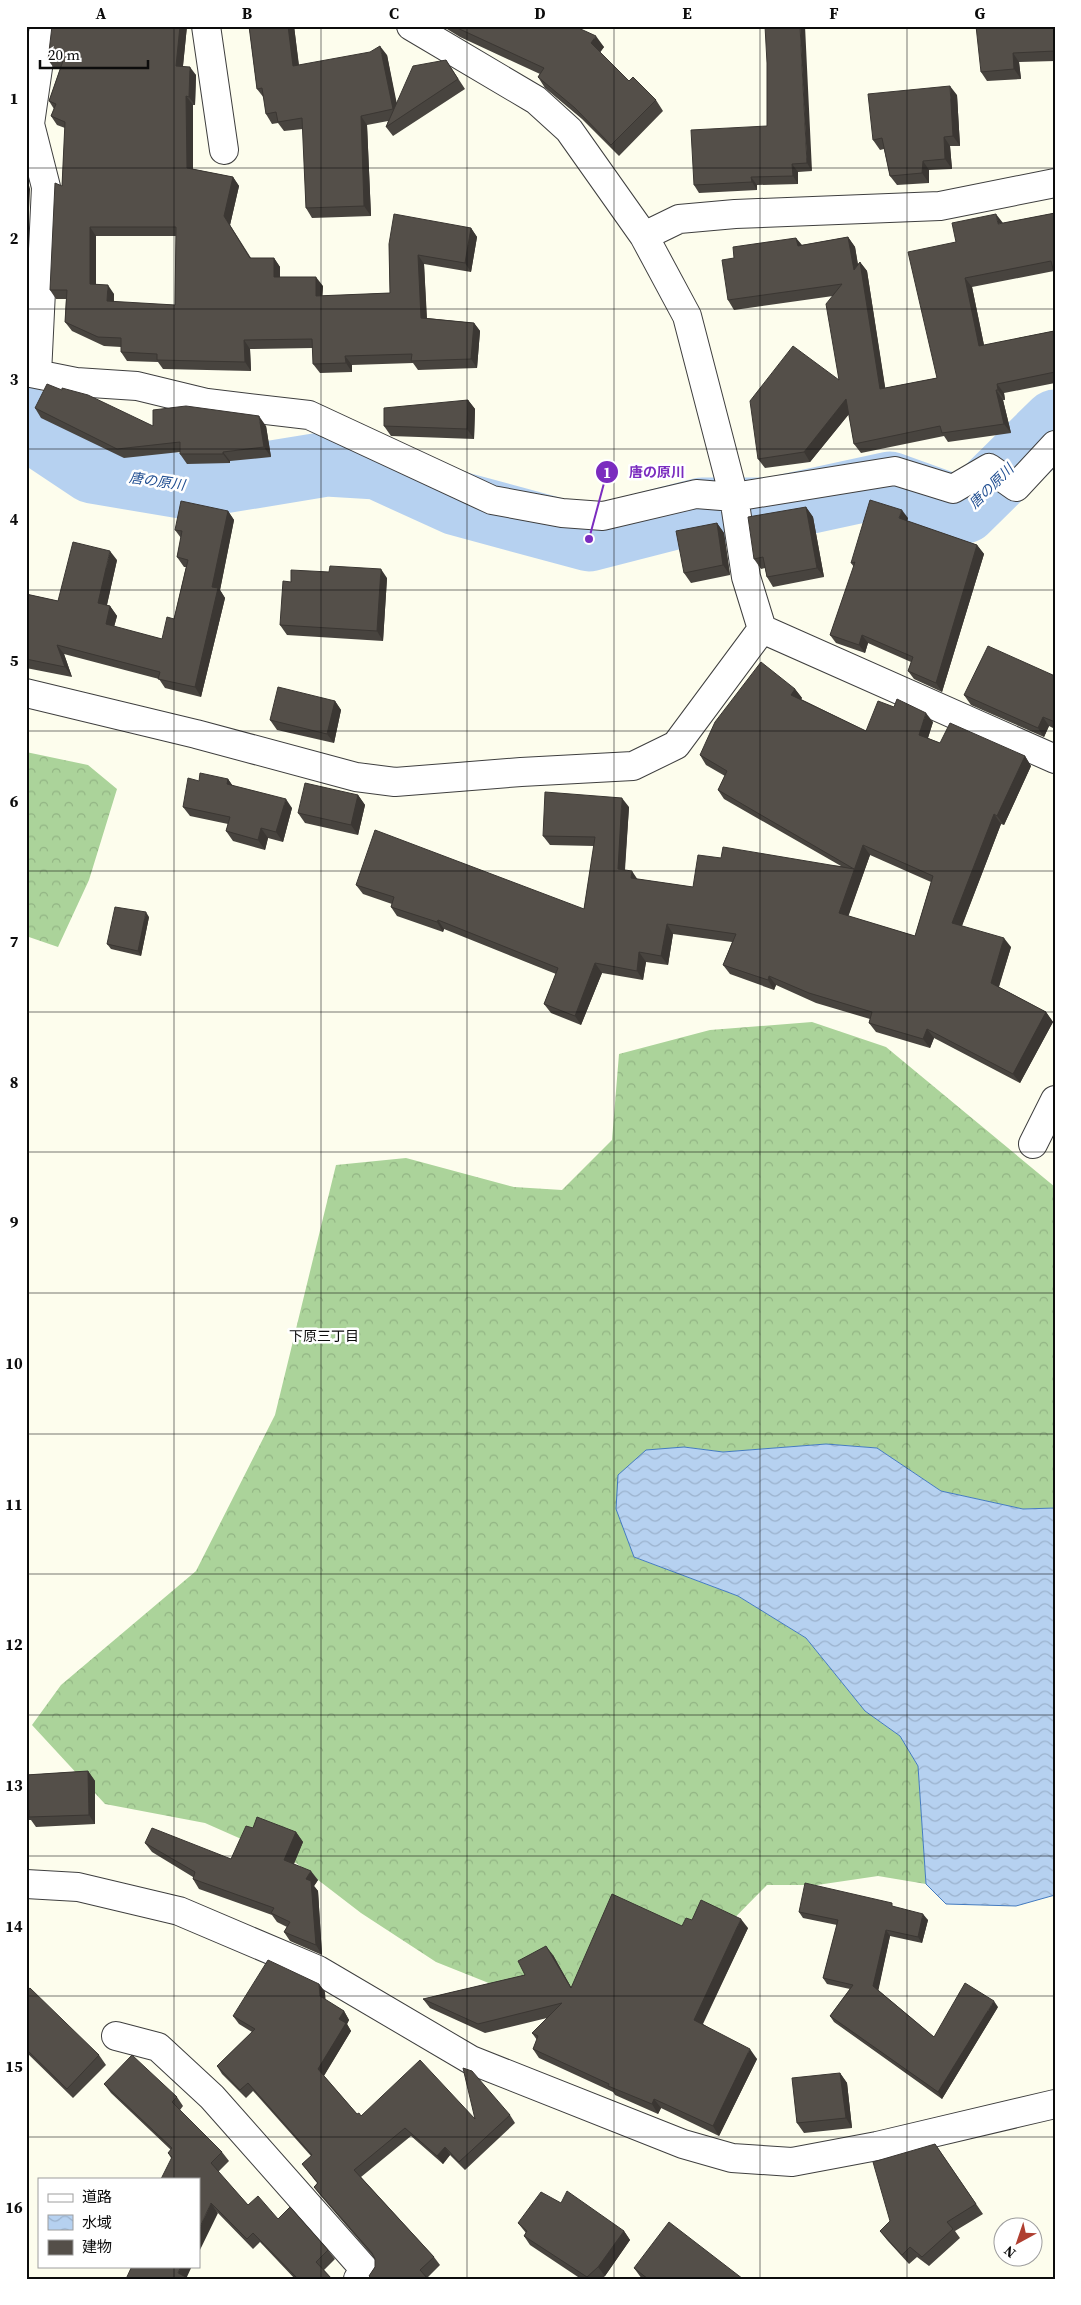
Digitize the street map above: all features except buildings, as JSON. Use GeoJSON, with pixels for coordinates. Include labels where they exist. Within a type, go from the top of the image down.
{"type":"FeatureCollection","features":[{"type":"Feature","properties":{"kind":"street"},"geometry":{"type":"LineString","coordinates":[[44,26],[30,124],[46,188],[32,373],[76,382],[138,386],[207,403],[309,415],[492,500],[562,513],[604,516],[696,494],[734,497],[895,471],[953,489],[989,468],[1016,487],[1055,444]]}},
{"type":"Feature","properties":{"kind":"street"},"geometry":{"type":"LineString","coordinates":[[206,26],[224,150]]}},
{"type":"Feature","properties":{"kind":"street"},"geometry":{"type":"LineString","coordinates":[[412,26],[536,100],[569,130],[644,236],[687,316],[734,497],[746,577],[762,629],[1055,759]]}},
{"type":"Feature","properties":{"kind":"street"},"geometry":{"type":"LineString","coordinates":[[644,236],[679,219],[745,214],[940,206],[1055,183]]}},
{"type":"Feature","properties":{"kind":"street"},"geometry":{"type":"LineString","coordinates":[[26,693],[182,731],[356,777],[396,782],[521,772],[633,766],[676,746],[762,629]]}},
{"type":"Feature","properties":{"kind":"street"},"geometry":{"type":"LineString","coordinates":[[1033,1144],[1055,1100]]}},
{"type":"Feature","properties":{"kind":"street"},"geometry":{"type":"LineString","coordinates":[[26,1884],[78,1887],[179,1911],[318,1970],[471,2060],[683,2144],[732,2158],[792,2162],[877,2146],[1055,2104]]}},
{"type":"Feature","properties":{"kind":"street"},"geometry":{"type":"LineString","coordinates":[[116,2036],[158,2047],[212,2097],[366,2272],[358,2279]]}},
{"type":"Feature","properties":{"kind":"green space"},"geometry":{"type":"Polygon","coordinates":[[[26,752],[88,765],[117,789],[89,880],[58,947],[26,936],[26,752]]]}},
{"type":"Feature","properties":{"kind":"green space"},"geometry":{"type":"Polygon","coordinates":[[[812,1022],[886,1047],[1055,1187],[1055,1508],[1023,1509],[941,1491],[877,1448],[826,1444],[723,1452],[684,1447],[634,1557],[738,1596],[806,1638],[865,1711],[900,1736],[918,1766],[926,1884],[878,1876],[817,1885],[767,1885],[696,1957],[592,1991],[524,1997],[436,1962],[361,1913],[296,1863],[205,1823],[105,1804],[32,1725],[61,1685],[196,1571],[275,1415],[336,1165],[406,1158],[514,1187],[562,1190],[612,1140],[619,1054],[710,1030],[812,1022]]]}},
{"type":"Feature","properties":{"kind":"water"},"geometry":{"type":"Polygon","coordinates":[[[826,1444],[877,1448],[941,1491],[1023,1509],[1055,1508],[1055,1895],[1016,1906],[946,1904],[926,1884],[918,1766],[900,1736],[865,1711],[806,1638],[738,1596],[634,1557],[616,1509],[618,1475],[646,1450],[684,1447],[723,1452],[826,1444]]]}},
{"type":"Feature","properties":{"kind":"waterway","name":"唐の原川"},"geometry":{"type":"LineString","coordinates":[[26,419],[44,439],[92,471],[187,487],[327,464],[377,467],[456,503],[589,539],[702,510],[770,510],[890,484],[965,511],[1055,422]]}},
{"type":"Feature","properties":{"kind":"place","name":"唐の原川"},"geometry":{"type":"Point","coordinates":[589,539]}},
{"type":"Feature","properties":{"kind":"district","name":"下原三丁目"},"geometry":{"type":"Point","coordinates":[324,1336]}}]}
